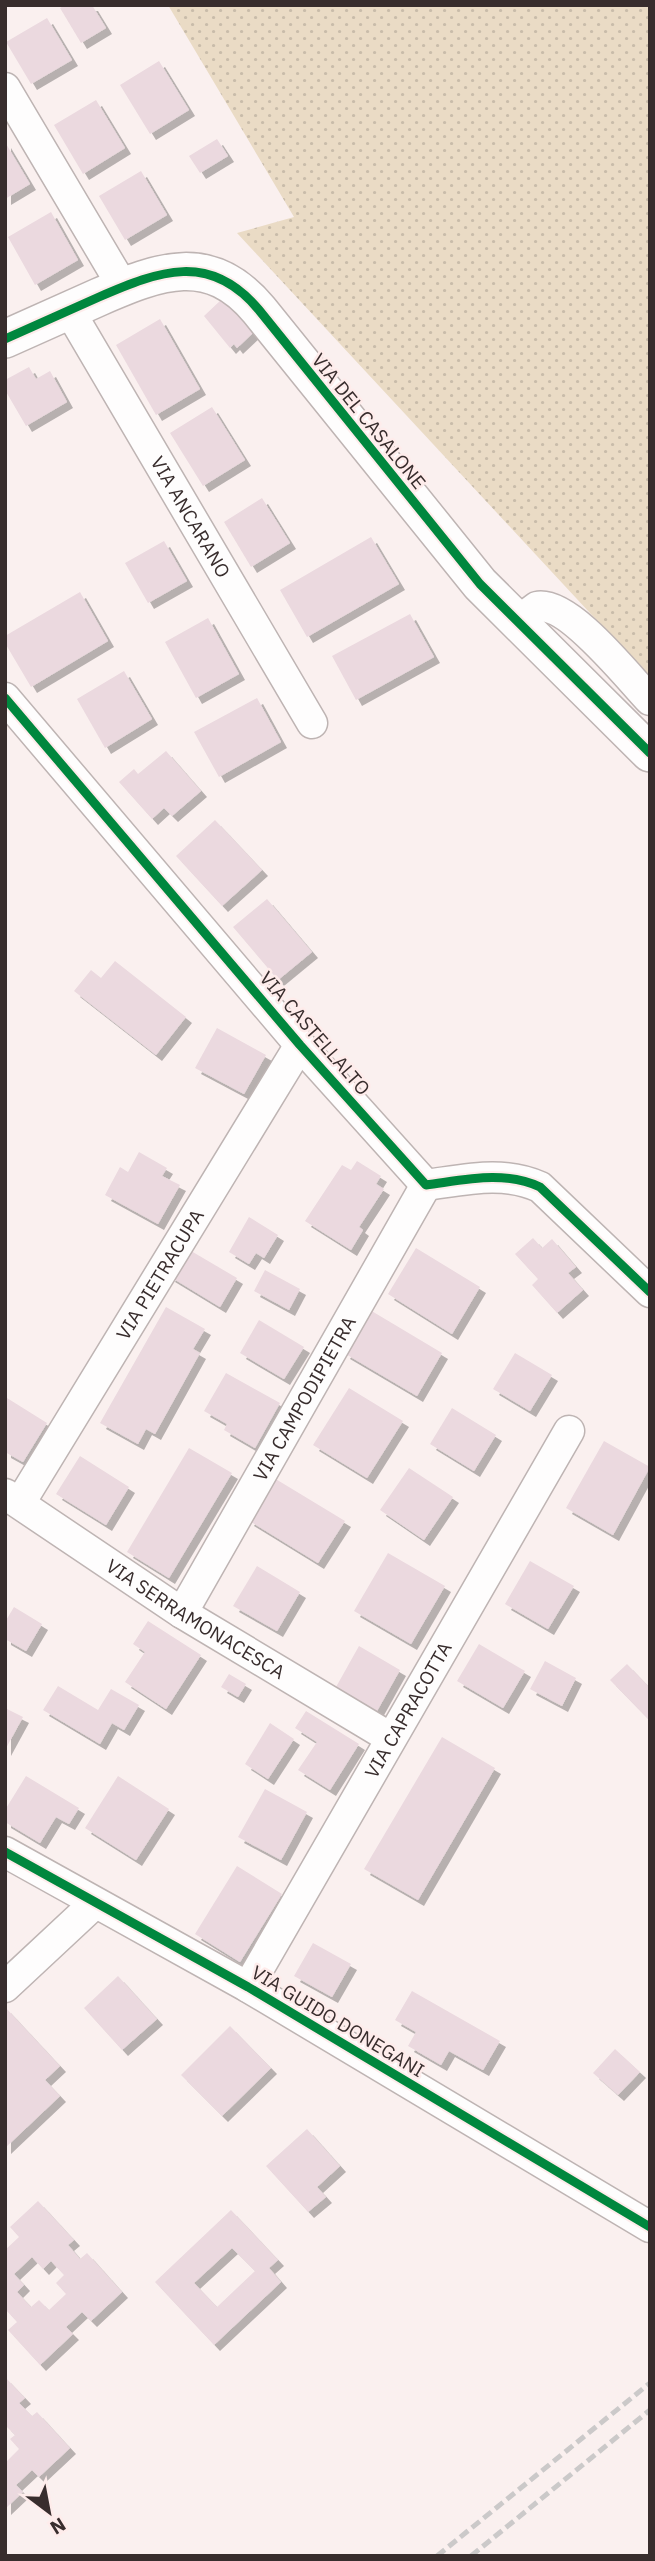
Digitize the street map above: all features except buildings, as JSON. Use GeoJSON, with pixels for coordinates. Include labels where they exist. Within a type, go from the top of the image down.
{"type":"FeatureCollection","features":[{"type":"Feature","properties":{"kind":"street"},"geometry":{"type":"LineString","coordinates":[[5,88],[123,287]]}},
{"type":"Feature","properties":{"kind":"street","name":"VIA DEL CASALONE"},"geometry":{"type":"LineString","coordinates":[[5,339],[123,287],[165,273],[191,271],[219,276],[245,294],[450,549],[517,622],[650,753]]}},
{"type":"Feature","properties":{"kind":"street","name":"VIA ANCARANO"},"geometry":{"type":"LineString","coordinates":[[69,310],[312,723]]}},
{"type":"Feature","properties":{"kind":"street"},"geometry":{"type":"LineString","coordinates":[[517,622],[537,607],[550,606],[562,612],[650,700]]}},
{"type":"Feature","properties":{"kind":"street","name":"VIA CASTELLALTO"},"geometry":{"type":"LineString","coordinates":[[5,698],[300,1045],[426,1185]]}},
{"type":"Feature","properties":{"kind":"street","name":"VIA PIETRACUPA"},"geometry":{"type":"LineString","coordinates":[[13,1498],[300,1045]]}},
{"type":"Feature","properties":{"kind":"street"},"geometry":{"type":"LineString","coordinates":[[426,1185],[495,1177],[523,1180],[540,1187],[650,1292]]}},
{"type":"Feature","properties":{"kind":"street","name":"VIA CAMPODIPIETRA"},"geometry":{"type":"LineString","coordinates":[[183,1613],[426,1185]]}},
{"type":"Feature","properties":{"kind":"street","name":"VIA CAPRACOTTA"},"geometry":{"type":"LineString","coordinates":[[248,1987],[569,1431]]}},
{"type":"Feature","properties":{"kind":"street","name":"VIA SERRAMONACESCA"},"geometry":{"type":"LineString","coordinates":[[13,1498],[183,1613],[390,1737]]}},
{"type":"Feature","properties":{"kind":"street","name":"VIA GUIDO DONEGANI"},"geometry":{"type":"LineString","coordinates":[[5,1852],[94,1904],[248,1987],[650,2227]]}},
{"type":"Feature","properties":{"kind":"street"},"geometry":{"type":"LineString","coordinates":[[5,1987],[94,1904]]}},
{"type":"Feature","properties":{"kind":"shaded area"},"geometry":{"type":"Polygon","coordinates":[[[168,5],[650,5],[650,699],[602,626],[237,233],[294,217],[168,5]]]}},
{"type":"Feature","properties":{"kind":"railway"},"geometry":{"type":"LineString","coordinates":[[437,2556],[650,2383]]}},
{"type":"Feature","properties":{"kind":"railway"},"geometry":{"type":"LineString","coordinates":[[471,2556],[650,2410]]}},
{"type":"Feature","properties":{"kind":"cycle path"},"geometry":{"type":"LineString","coordinates":[[5,339],[121,288],[163,274],[203,273],[222,279],[241,291],[480,584],[650,753]]}},
{"type":"Feature","properties":{"kind":"cycle path"},"geometry":{"type":"LineString","coordinates":[[5,698],[300,1045],[426,1185],[498,1178],[540,1187],[650,1292]]}},
{"type":"Feature","properties":{"kind":"cycle path"},"geometry":{"type":"LineString","coordinates":[[5,1852],[248,1987],[650,2227]]}}]}
